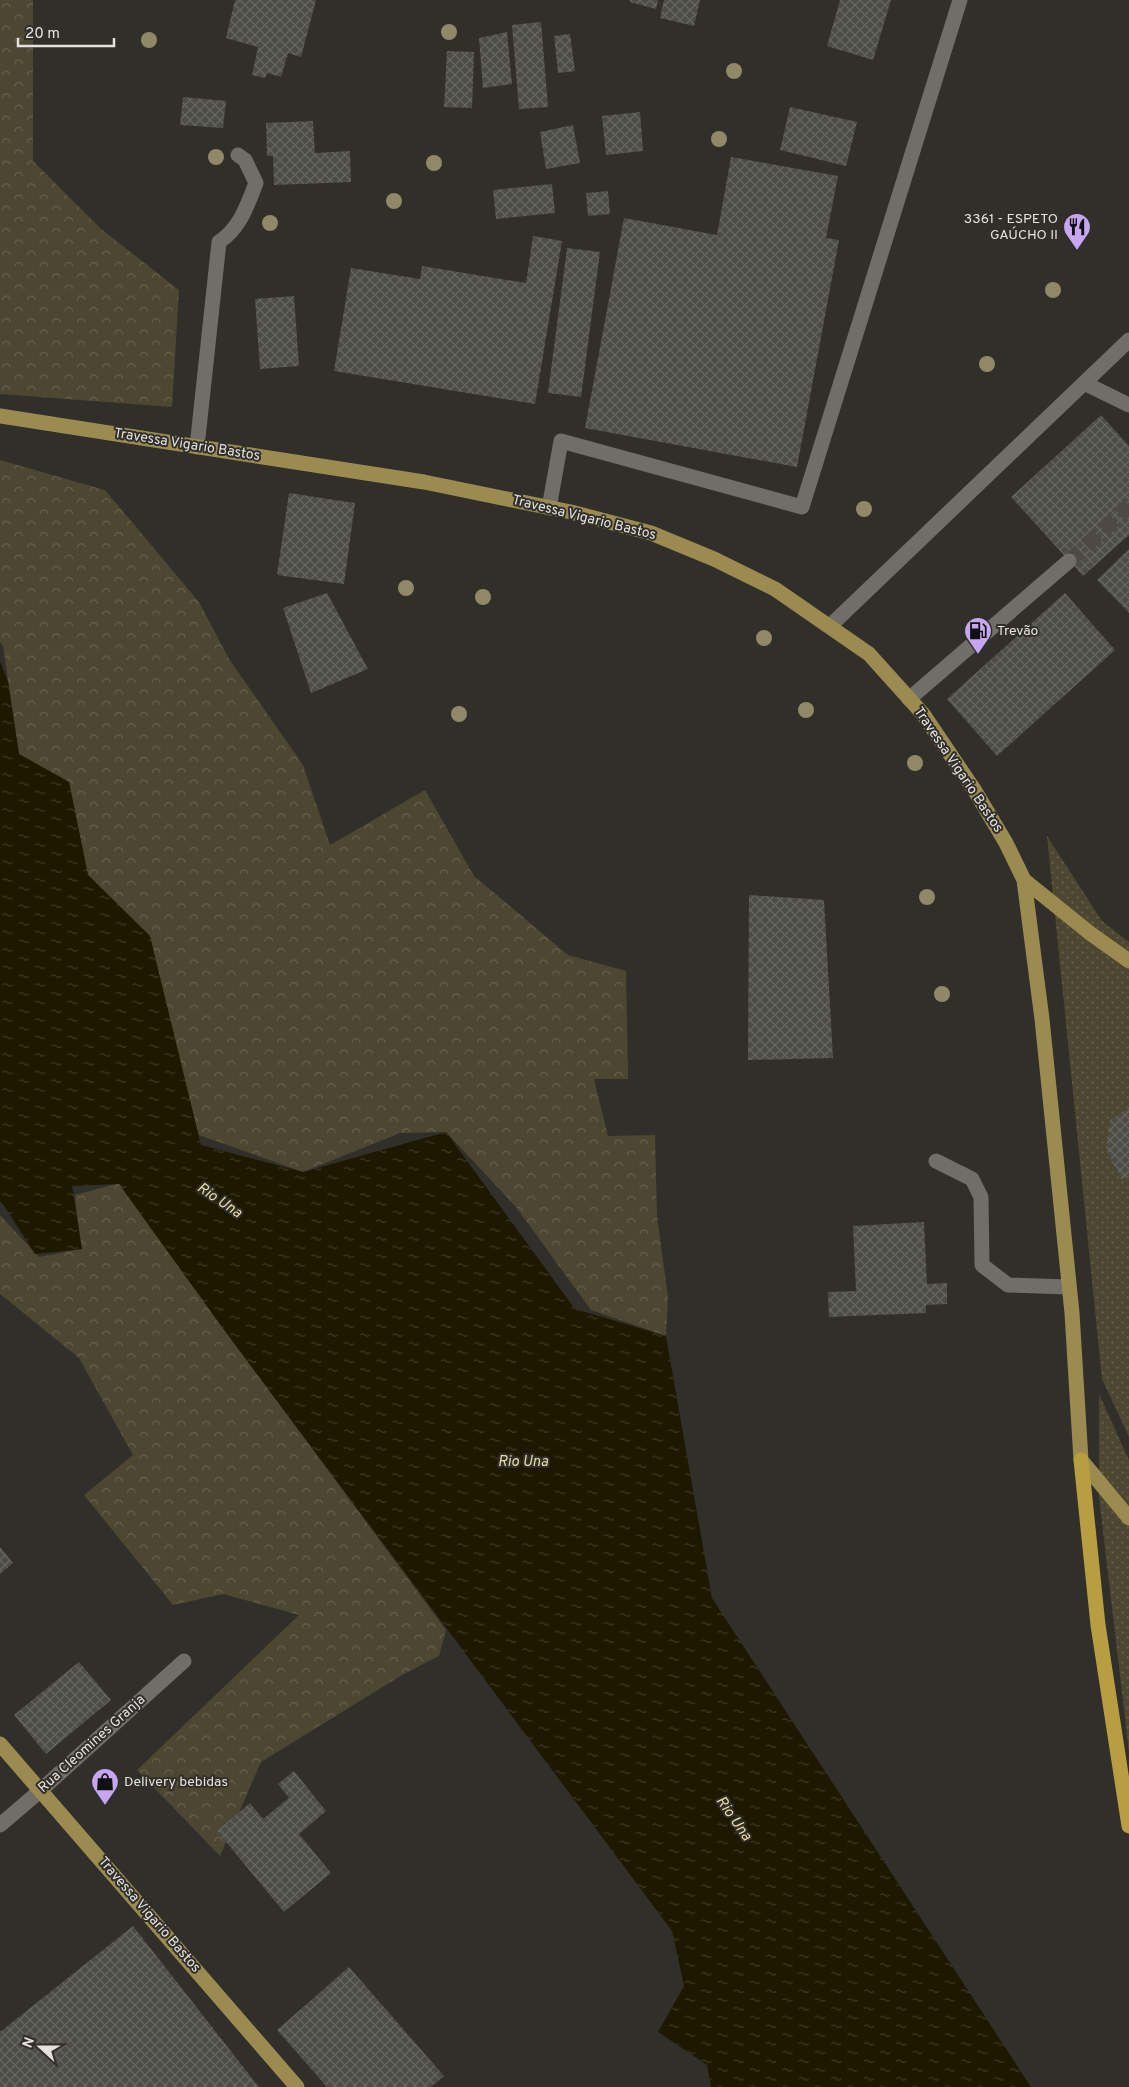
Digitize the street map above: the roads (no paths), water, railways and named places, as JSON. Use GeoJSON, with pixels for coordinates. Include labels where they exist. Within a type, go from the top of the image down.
{"type":"FeatureCollection","features":[{"type":"Feature","properties":{"kind":"highway"},"geometry":{"type":"LineString","coordinates":[[1081,1460],[1098,1625],[1129,1826]]}},
{"type":"Feature","properties":{"kind":"main road","name":"Travessa Vigario Bastos"},"geometry":{"type":"LineString","coordinates":[[0,416],[424,482],[549,508],[651,533],[714,558],[775,589],[870,654],[923,714],[975,790],[1006,843],[1024,880]]}},
{"type":"Feature","properties":{"kind":"main road"},"geometry":{"type":"LineString","coordinates":[[1024,880],[1091,934],[1129,961]]}},
{"type":"Feature","properties":{"kind":"main road"},"geometry":{"type":"LineString","coordinates":[[1024,880],[1042,1019],[1069,1287],[1081,1460],[1129,1518]]}},
{"type":"Feature","properties":{"kind":"main road","name":"Travessa Vigario Bastos"},"geometry":{"type":"LineString","coordinates":[[0,1744],[296,2087]]}},
{"type":"Feature","properties":{"kind":"street"},"geometry":{"type":"LineString","coordinates":[[549,508],[561,440],[802,507],[960,0]]}},
{"type":"Feature","properties":{"kind":"street"},"geometry":{"type":"LineString","coordinates":[[197,447],[219,242],[231,234],[244,214],[256,182],[246,160],[238,155]]}},
{"type":"Feature","properties":{"kind":"street"},"geometry":{"type":"LineString","coordinates":[[830,626],[1129,340]]}},
{"type":"Feature","properties":{"kind":"street"},"geometry":{"type":"LineString","coordinates":[[1084,383],[1129,405]]}},
{"type":"Feature","properties":{"kind":"street"},"geometry":{"type":"LineString","coordinates":[[909,698],[1069,561]]}},
{"type":"Feature","properties":{"kind":"street"},"geometry":{"type":"LineString","coordinates":[[936,1161],[972,1179],[981,1197],[982,1266],[1008,1285],[1069,1287]]}},
{"type":"Feature","properties":{"kind":"street","name":"Rua Cleomines Granja"},"geometry":{"type":"LineString","coordinates":[[0,1825],[184,1661]]}},
{"type":"Feature","properties":{"kind":"water","name":"Rio Una"},"geometry":{"type":"Polygon","coordinates":[[[0,661],[8,682],[19,754],[69,782],[88,875],[150,936],[201,1145],[303,1172],[446,1132],[575,1309],[666,1336],[712,1598],[1031,2087],[711,2087],[707,2065],[658,2032],[684,1986],[672,1931],[222,1327],[119,1184],[72,1186],[82,1249],[35,1254],[0,1202],[0,661]]]}},
{"type":"Feature","properties":{"kind":"tunnel"},"geometry":{"type":"LineString","coordinates":[[1069,561],[1129,506]]}},
{"type":"Feature","properties":{"kind":"place","name":"3361 - ESPETO GAÚCHO II"},"geometry":{"type":"Point","coordinates":[1077,251]}},
{"type":"Feature","properties":{"kind":"place","name":"Trevão"},"geometry":{"type":"Point","coordinates":[978,655]}},
{"type":"Feature","properties":{"kind":"place","name":"Delivery bebidas"},"geometry":{"type":"Point","coordinates":[105,1806]}}]}
